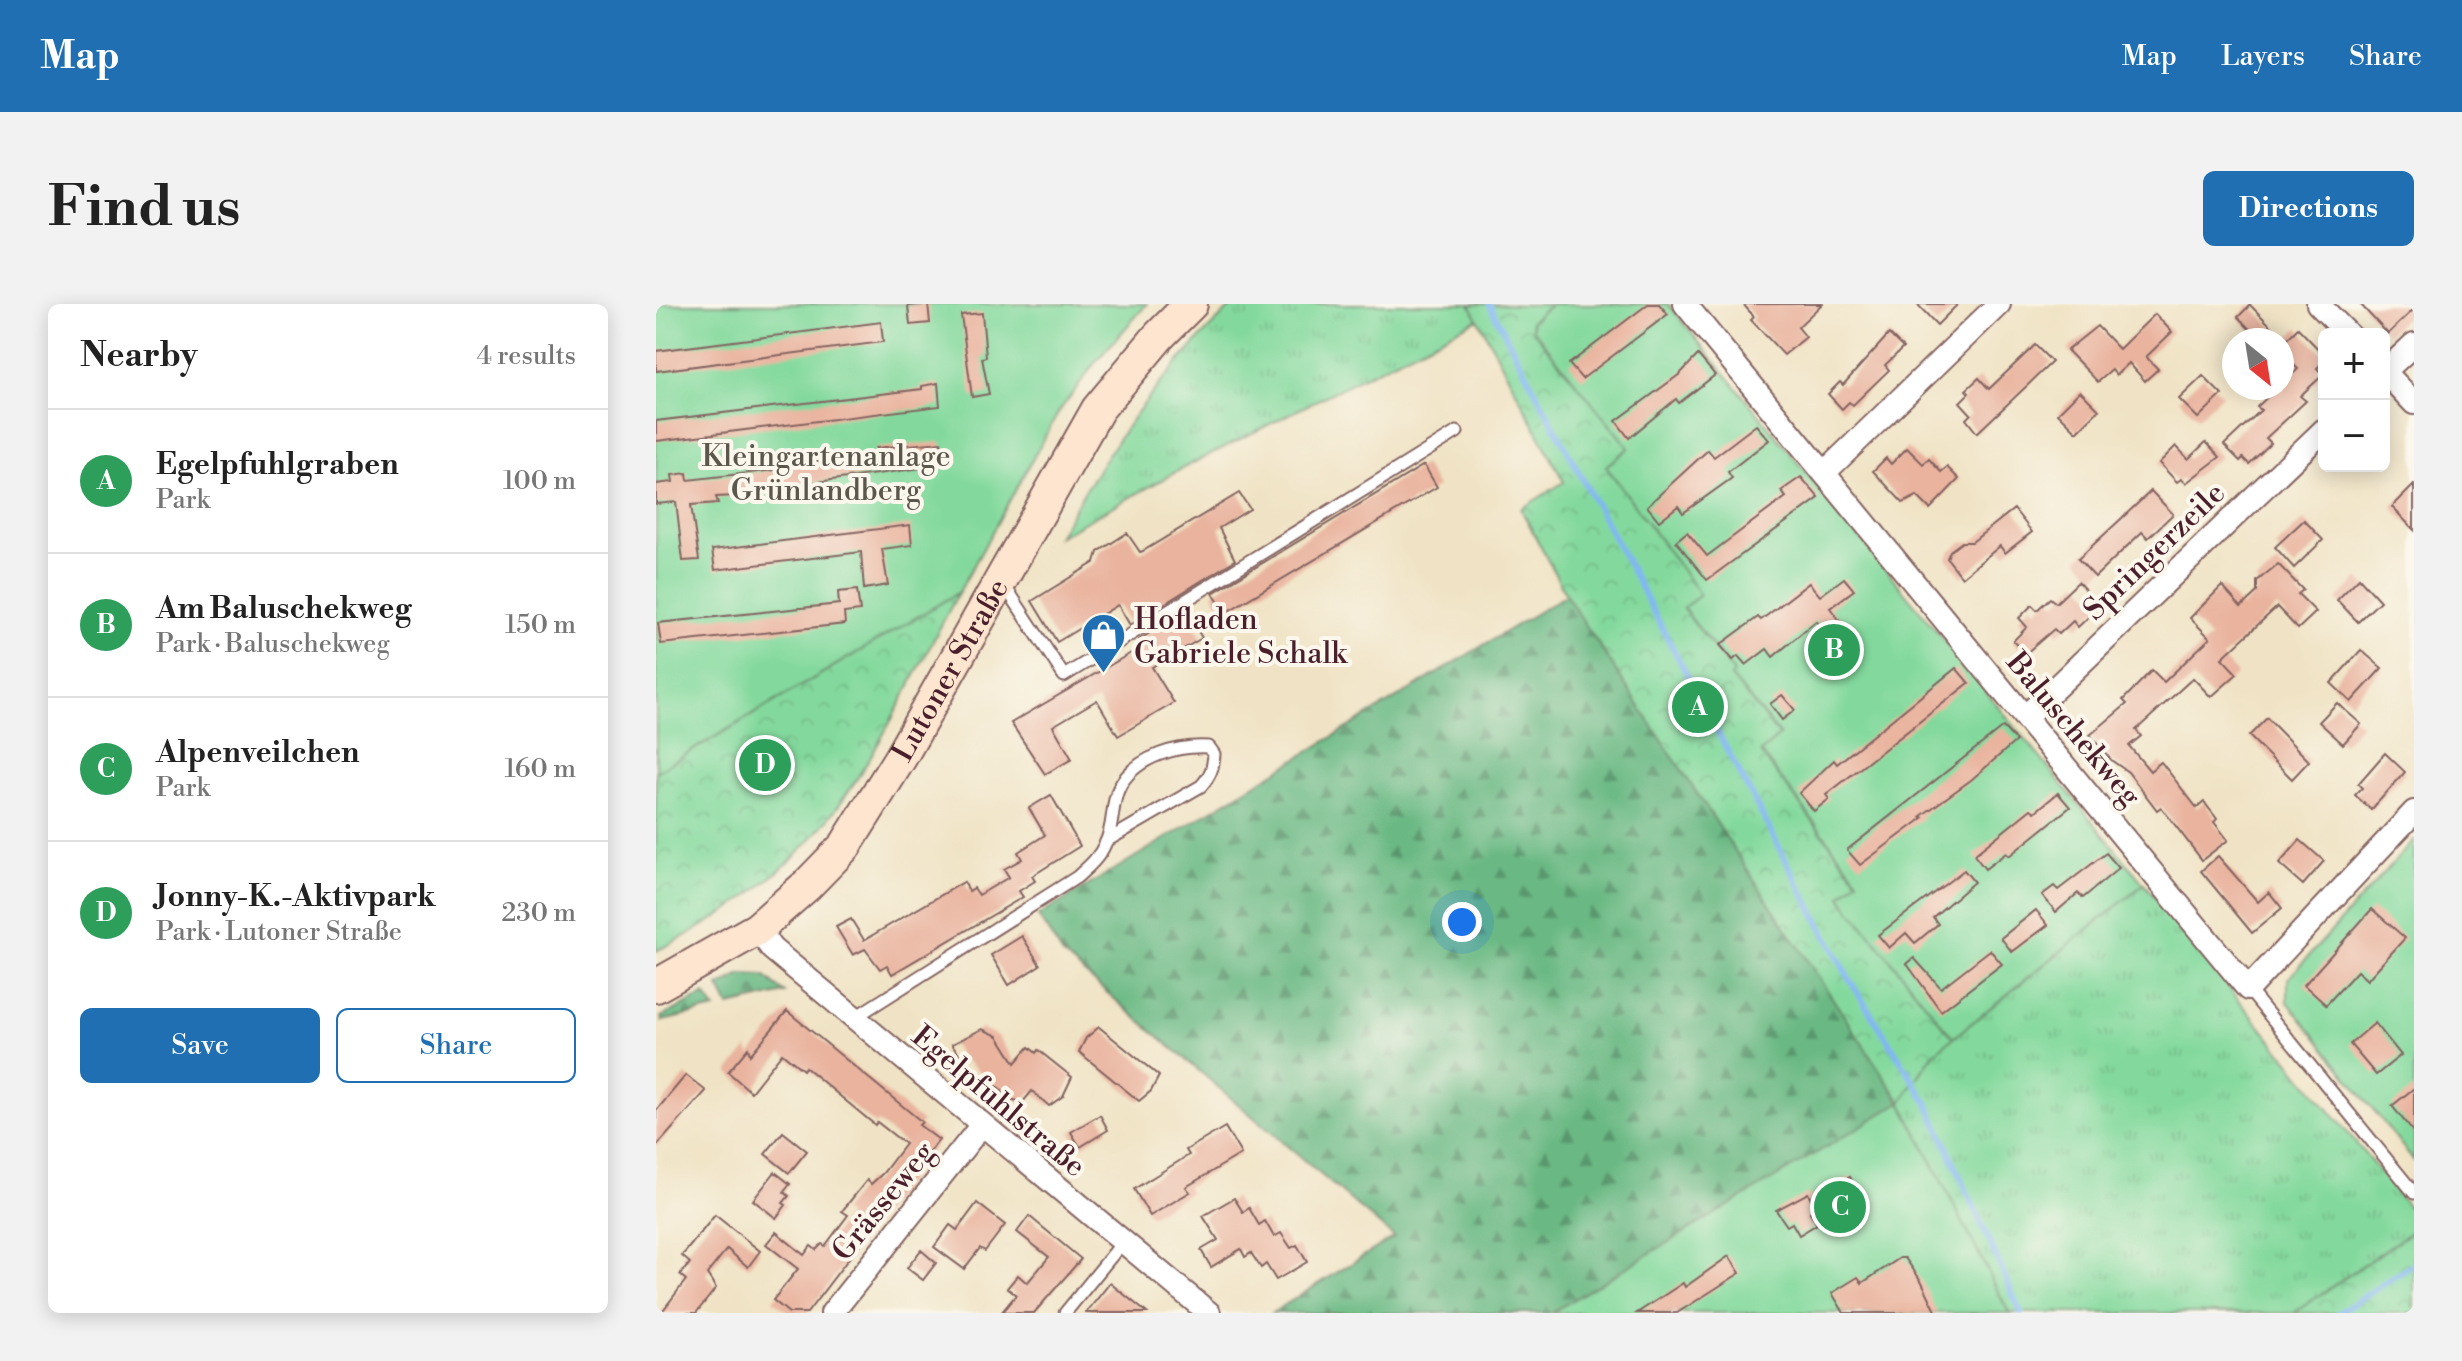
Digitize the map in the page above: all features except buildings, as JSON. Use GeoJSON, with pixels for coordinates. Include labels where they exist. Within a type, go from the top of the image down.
{"type":"FeatureCollection","features":[{"type":"Feature","properties":{"kind":"street","name":"Lutoner Straße"},"geometry":{"type":"LineString","coordinates":[[656,986],[757,929],[827,866],[870,809],[1098,409],[1159,336],[1191,304]]}},
{"type":"Feature","properties":{"kind":"street","name":"Baluschekweg"},"geometry":{"type":"LineString","coordinates":[[1685,304],[2248,989]]}},
{"type":"Feature","properties":{"kind":"street"},"geometry":{"type":"LineString","coordinates":[[1824,473],[1999,304]]}},
{"type":"Feature","properties":{"kind":"street"},"geometry":{"type":"LineString","coordinates":[[2318,304],[2342,328]]}},
{"type":"Feature","properties":{"kind":"street"},"geometry":{"type":"LineString","coordinates":[[2390,366],[2414,344]]}},
{"type":"Feature","properties":{"kind":"street"},"geometry":{"type":"LineString","coordinates":[[2390,377],[2414,403]]}},
{"type":"Feature","properties":{"kind":"street","name":"Springerzeile"},"geometry":{"type":"LineString","coordinates":[[2025,717],[2318,436]]}},
{"type":"Feature","properties":{"kind":"street"},"geometry":{"type":"LineString","coordinates":[[2248,989],[2414,812]]}},
{"type":"Feature","properties":{"kind":"street","name":"Egelpfuhlstraße"},"geometry":{"type":"LineString","coordinates":[[757,929],[772,949],[1209,1313]]}},
{"type":"Feature","properties":{"kind":"street","name":"Grässeweg"},"geometry":{"type":"LineString","coordinates":[[832,1313],[981,1126]]}},
{"type":"Feature","properties":{"kind":"lane"},"geometry":{"type":"LineString","coordinates":[[1000,579],[1064,676],[1457,432]]}},
{"type":"Feature","properties":{"kind":"lane"},"geometry":{"type":"LineString","coordinates":[[854,1018],[1077,877],[1099,856],[1108,840],[1121,784],[1135,770],[1162,752],[1180,747],[1209,747],[1214,754],[1213,766],[1211,775],[1201,786],[1108,840]]}},
{"type":"Feature","properties":{"kind":"lane","name":"Baluschekweg"},"geometry":{"type":"LineString","coordinates":[[2248,989],[2414,1193]]}},
{"type":"Feature","properties":{"kind":"lane"},"geometry":{"type":"LineString","coordinates":[[1065,1313],[1123,1242]]}},
{"type":"Feature","properties":{"kind":"green space","name":"Kleingartenanlage Grünlandberg"},"geometry":{"type":"Polygon","coordinates":[[[656,304],[1147,304],[1098,359],[1058,413],[959,592],[656,772],[656,304]]]}},
{"type":"Feature","properties":{"kind":"green space"},"geometry":{"type":"Polygon","coordinates":[[[1234,304],[1470,304],[1478,319],[1183,468],[1058,537],[1137,413],[1181,359],[1234,304]]]}},
{"type":"Feature","properties":{"kind":"green space"},"geometry":{"type":"Polygon","coordinates":[[[1470,304],[1552,305],[1531,321],[1533,330],[1629,448],[1606,466],[1701,596],[1683,609],[1735,673],[1732,678],[1780,736],[1761,753],[1858,881],[1846,904],[1953,1038],[1935,1052],[1901,1102],[1566,595],[1521,509],[1564,482],[1470,304]]]}},
{"type":"Feature","properties":{"kind":"green space"},"geometry":{"type":"Polygon","coordinates":[[[1551,304],[1668,304],[2144,884],[1953,1038],[1846,904],[1841,896],[1858,880],[1761,752],[1780,735],[1731,677],[1734,673],[1683,608],[1700,595],[1606,466],[1629,448],[1533,330],[1531,322],[1551,304]]]}},
{"type":"Feature","properties":{"kind":"green space"},"geometry":{"type":"Polygon","coordinates":[[[959,592],[879,742],[825,823],[788,862],[747,896],[703,926],[656,951],[656,772],[959,592]]]}},
{"type":"Feature","properties":{"kind":"green space"},"geometry":{"type":"Polygon","coordinates":[[[1566,595],[1901,1102],[1551,1313],[1272,1313],[1394,1237],[1063,955],[1038,916],[1566,595]]]}},
{"type":"Feature","properties":{"kind":"green space"},"geometry":{"type":"Polygon","coordinates":[[[2414,840],[2414,1161],[2288,1002],[2288,979],[2414,840]]]}},
{"type":"Feature","properties":{"kind":"green space"},"geometry":{"type":"Polygon","coordinates":[[[2144,884],[2414,1214],[2414,1230],[2294,1313],[2009,1313],[1901,1102],[1935,1052],[2144,884]]]}},
{"type":"Feature","properties":{"kind":"green space"},"geometry":{"type":"Polygon","coordinates":[[[741,975],[764,976],[785,993],[729,1006],[719,987],[741,975]]]}},
{"type":"Feature","properties":{"kind":"green space"},"geometry":{"type":"Polygon","coordinates":[[[705,995],[715,1009],[662,1021],[661,1017],[705,995]]]}},
{"type":"Feature","properties":{"kind":"green space"},"geometry":{"type":"Polygon","coordinates":[[[1901,1102],[2009,1313],[1551,1313],[1901,1102]]]}},
{"type":"Feature","properties":{"kind":"green space"},"geometry":{"type":"Polygon","coordinates":[[[2414,1230],[2414,1313],[2294,1313],[2414,1230]]]}},
{"type":"Feature","properties":{"kind":"waterway"},"geometry":{"type":"LineString","coordinates":[[1489,304],[1851,982],[1927,1102],[2021,1313]]}},
{"type":"Feature","properties":{"kind":"waterway"},"geometry":{"type":"LineString","coordinates":[[2339,1313],[2414,1264]]}},
{"type":"Feature","properties":{"kind":"place","name":"Am Baluschekweg"},"geometry":{"type":"Point","coordinates":[1834,650]}},
{"type":"Feature","properties":{"kind":"place","name":"Hofladen Gabriele Schalk"},"geometry":{"type":"Point","coordinates":[1103,675]}},
{"type":"Feature","properties":{"kind":"place","name":"Egelpfuhlgraben"},"geometry":{"type":"Point","coordinates":[1698,707]}},
{"type":"Feature","properties":{"kind":"place","name":"Jonny-K.-Aktivpark"},"geometry":{"type":"Point","coordinates":[765,765]}},
{"type":"Feature","properties":{"kind":"place","name":"Alpenveilchen"},"geometry":{"type":"Point","coordinates":[1840,1207]}}]}
